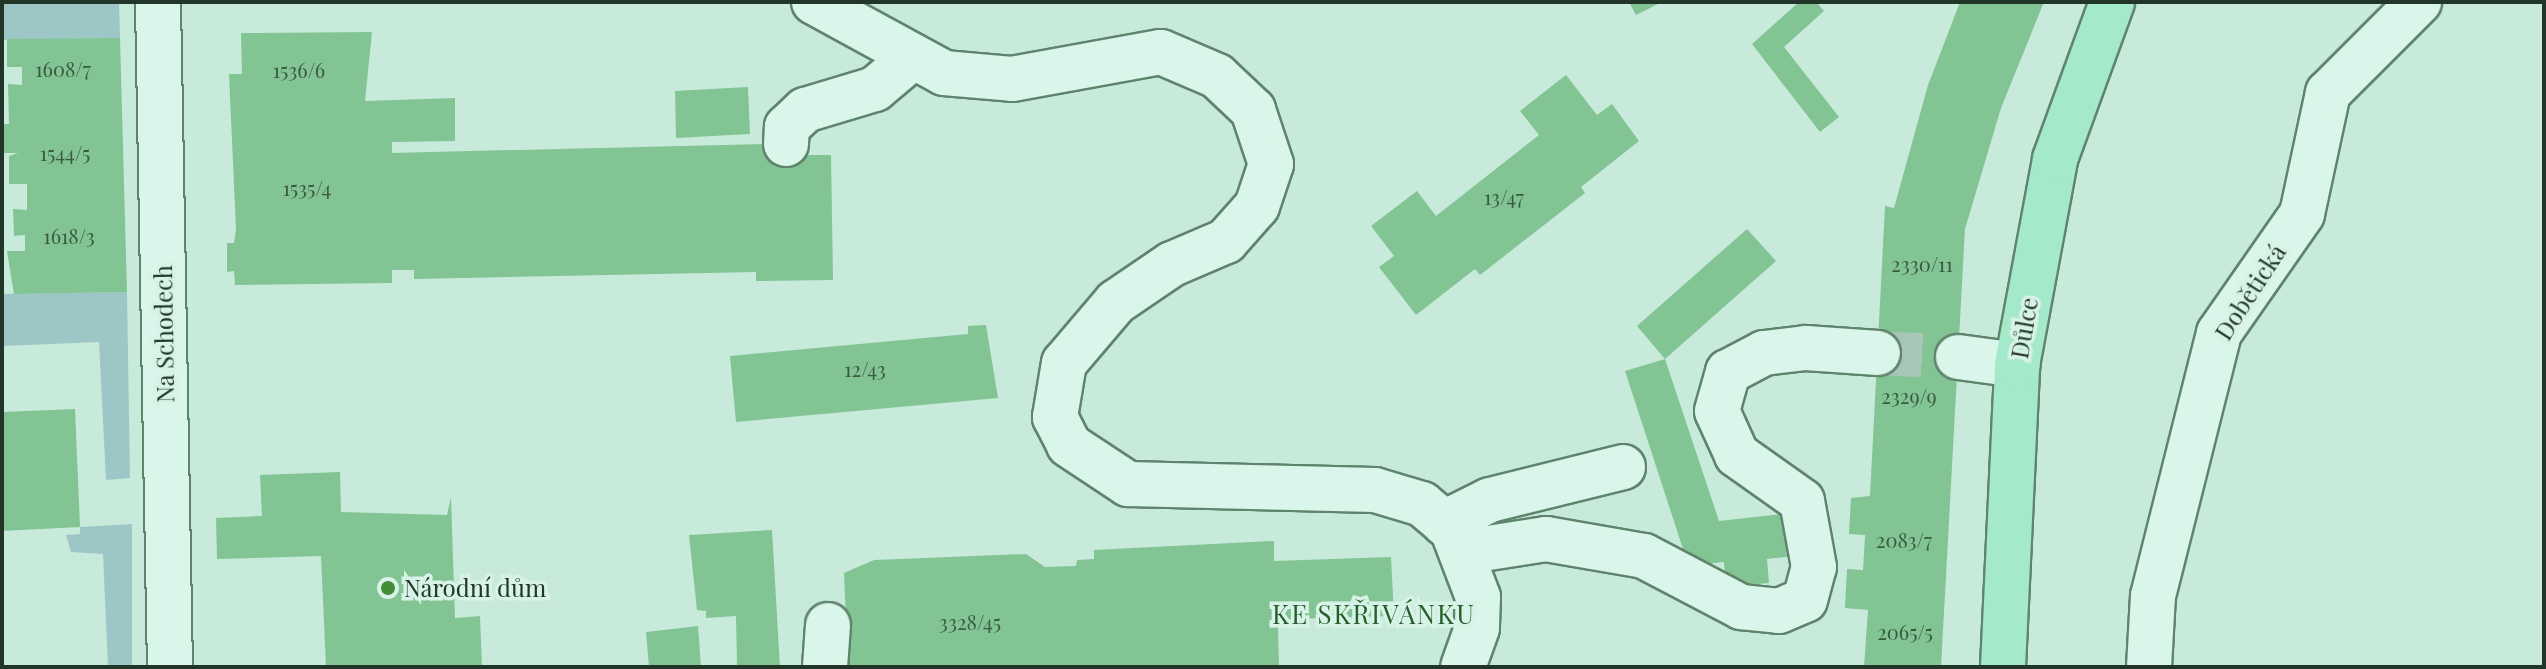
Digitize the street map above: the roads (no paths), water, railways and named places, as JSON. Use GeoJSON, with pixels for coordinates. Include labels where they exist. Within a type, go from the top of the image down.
{"type":"FeatureCollection","features":[{"type":"Feature","properties":{"kind":"main road","name":"Důlce"},"geometry":{"type":"LineString","coordinates":[[2003,667],[2017,365],[2055,159],[2112,2]]}},
{"type":"Feature","properties":{"kind":"street","name":"Na Schodech"},"geometry":{"type":"LineString","coordinates":[[158,2],[170,667]]}},
{"type":"Feature","properties":{"kind":"street"},"geometry":{"type":"LineString","coordinates":[[814,2],[944,73],[1012,79],[1161,52],[1217,76],[1253,110],[1271,164],[1257,206],[1226,241],[1172,264],[1116,302],[1064,363],[1055,417],[1077,452],[1128,484],[1375,490],[1422,504],[1453,538],[1478,597],[1477,628],[1463,667]]}},
{"type":"Feature","properties":{"kind":"street","name":"Dobětická"},"geometry":{"type":"LineString","coordinates":[[2149,667],[2153,596],[2219,333],[2302,214],[2328,93],[2419,2]]}},
{"type":"Feature","properties":{"kind":"street"},"geometry":{"type":"LineString","coordinates":[[786,144],[787,127],[805,110],[875,89],[913,57]]}},
{"type":"Feature","properties":{"kind":"street"},"geometry":{"type":"LineString","coordinates":[[1453,538],[1494,542],[1546,539],[1644,556],[1741,607],[1779,611],[1805,600],[1814,567],[1802,501],[1737,455],[1717,411],[1728,372],[1764,353],[1806,348],[1878,353]]}},
{"type":"Feature","properties":{"kind":"street"},"geometry":{"type":"LineString","coordinates":[[1958,357],[2017,365]]}},
{"type":"Feature","properties":{"kind":"street"},"geometry":{"type":"LineString","coordinates":[[1453,538],[1490,500],[1623,467]]}},
{"type":"Feature","properties":{"kind":"tunnel"},"geometry":{"type":"LineString","coordinates":[[1878,353],[1958,357]]}},
{"type":"Feature","properties":{"kind":"place","name":"Národní dům"},"geometry":{"type":"Point","coordinates":[388,588]}},
{"type":"Feature","properties":{"kind":"district","name":"KE SKŘIVÁNKU"},"geometry":{"type":"Point","coordinates":[1374,614]}}]}
